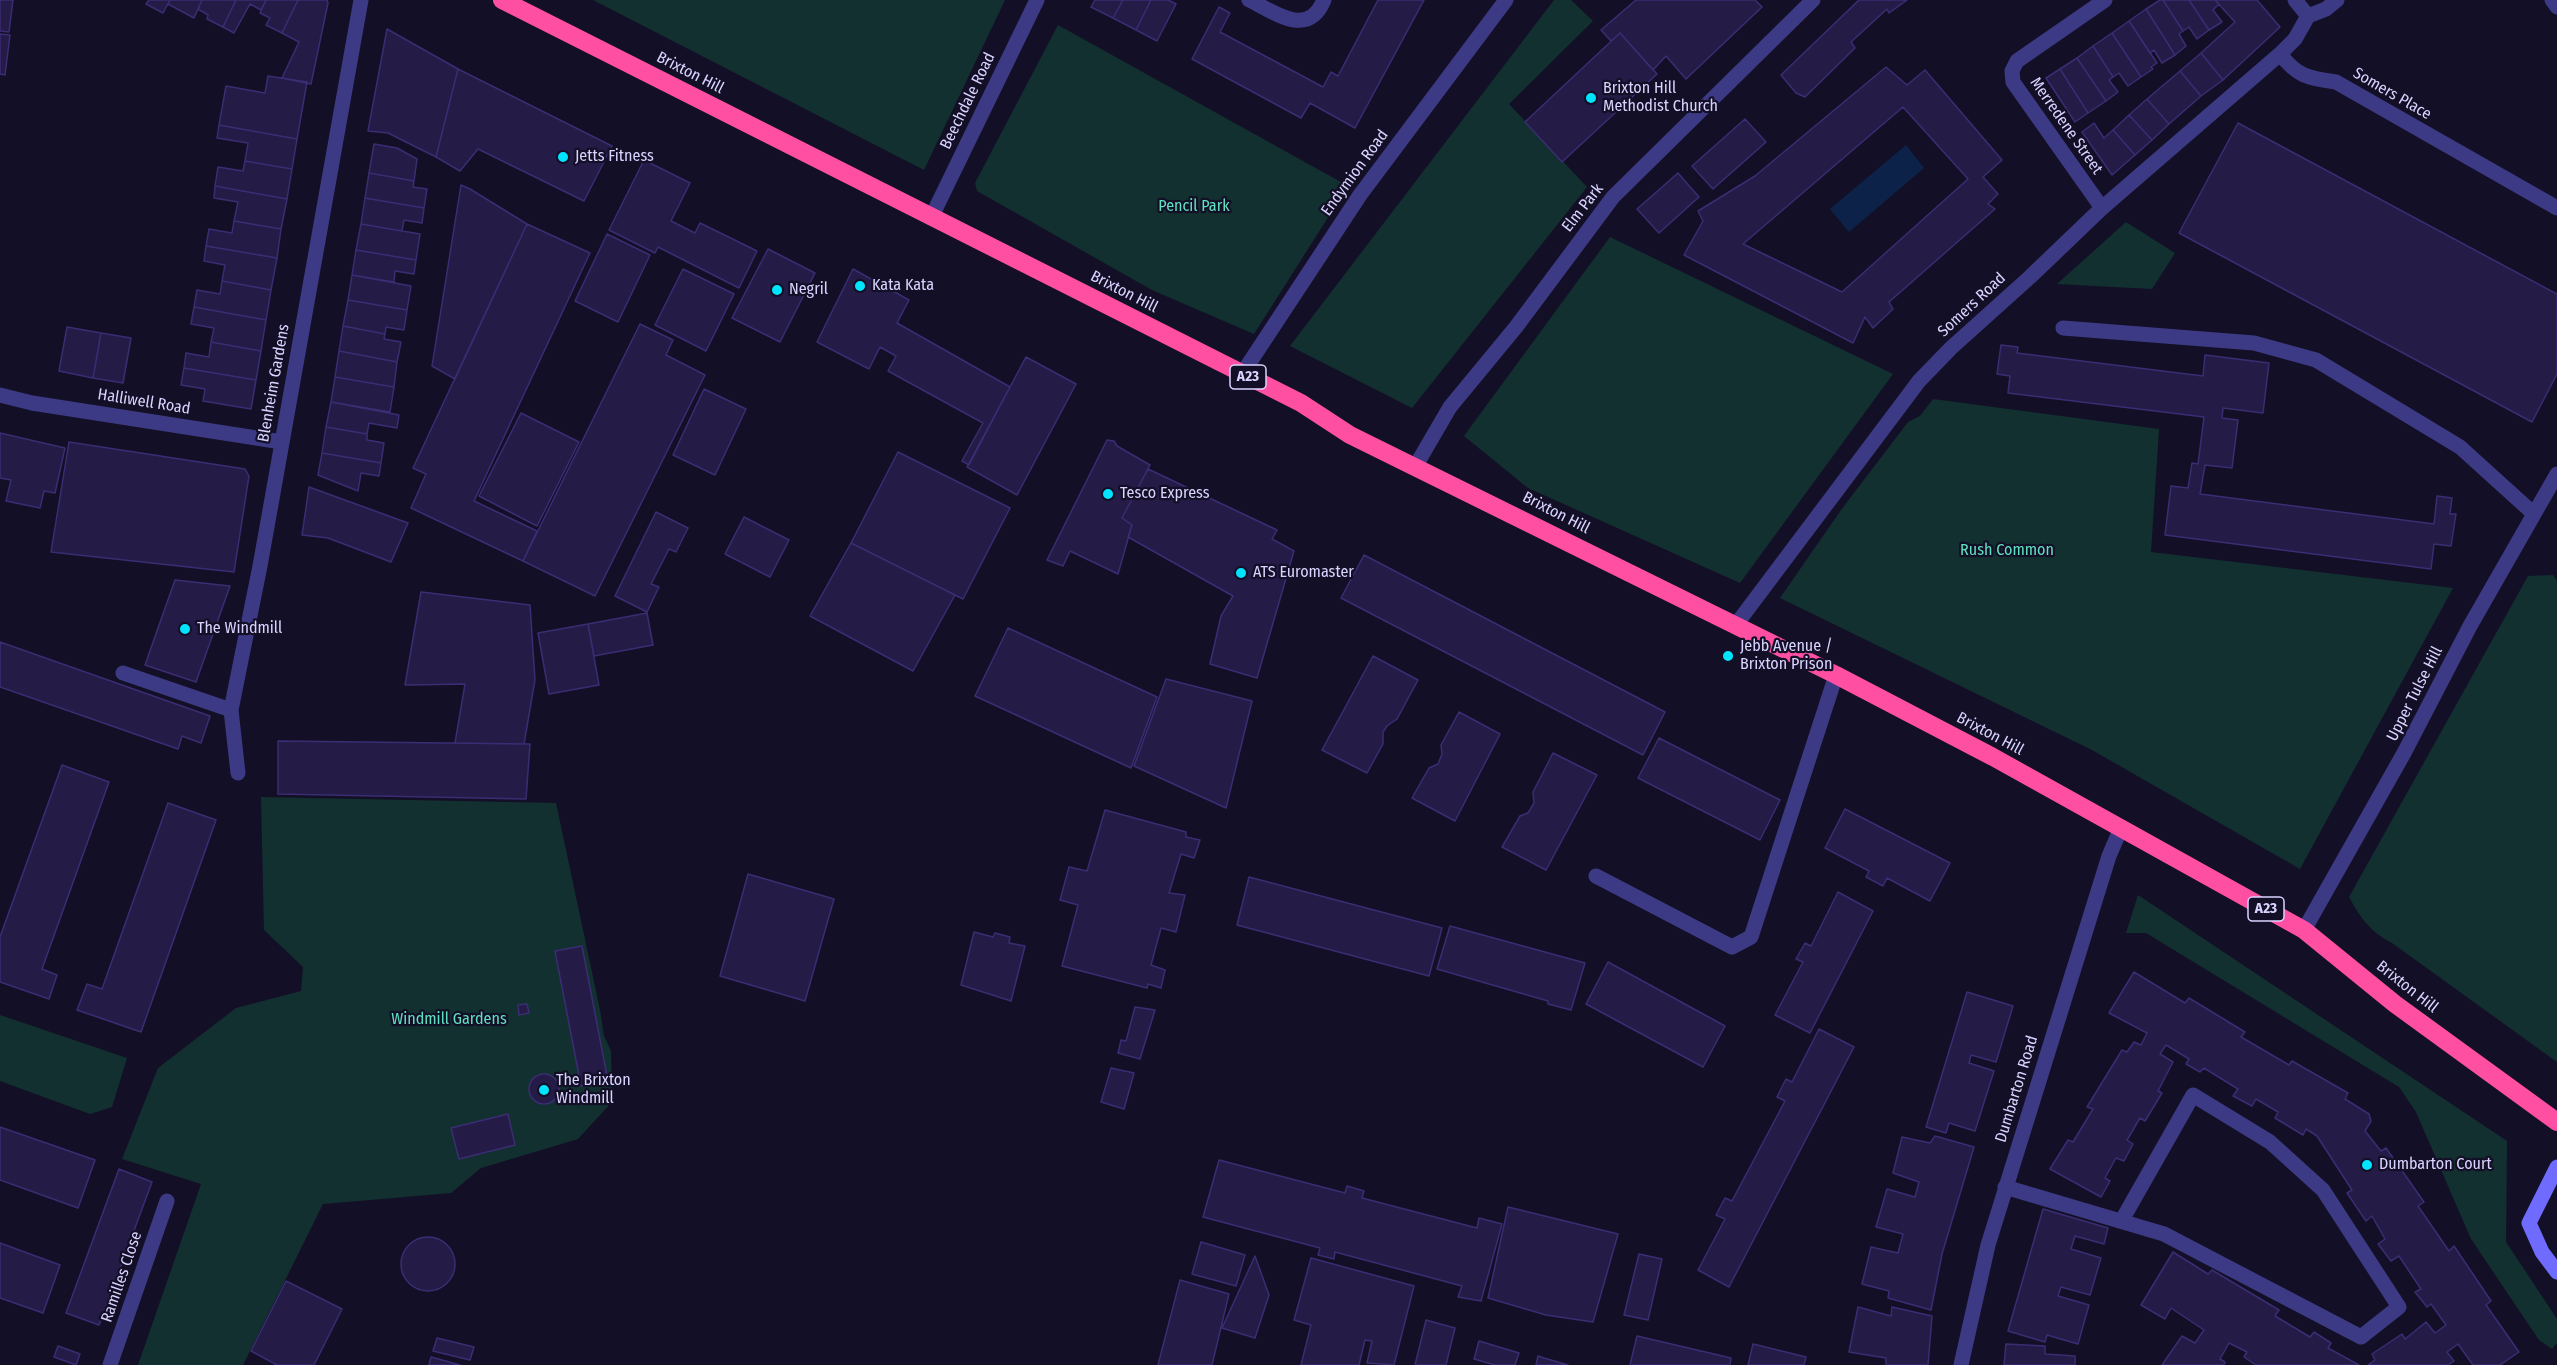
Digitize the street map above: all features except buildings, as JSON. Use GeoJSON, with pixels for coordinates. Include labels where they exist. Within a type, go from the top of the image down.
{"type":"FeatureCollection","features":[{"type":"Feature","properties":{"kind":"highway","name":"Brixton Hill"},"geometry":{"type":"LineString","coordinates":[[502,0],[1301,403],[1350,435],[1836,675],[1993,757],[2304,930],[2428,1029],[2557,1122]]}},
{"type":"Feature","properties":{"kind":"street","name":"Blenheim Gardens"},"geometry":{"type":"LineString","coordinates":[[238,773],[231,710],[282,442],[361,0]]}},
{"type":"Feature","properties":{"kind":"street","name":"Beechdale Road"},"geometry":{"type":"LineString","coordinates":[[931,218],[1037,0]]}},
{"type":"Feature","properties":{"kind":"street"},"geometry":{"type":"LineString","coordinates":[[1249,0],[1295,22],[1309,20],[1320,9],[1323,0]]}},
{"type":"Feature","properties":{"kind":"street","name":"Elm Park"},"geometry":{"type":"LineString","coordinates":[[1415,467],[1450,407],[1516,327],[1613,197],[1813,0]]}},
{"type":"Feature","properties":{"kind":"street","name":"Merredene Street"},"geometry":{"type":"LineString","coordinates":[[2102,208],[2013,82],[2012,71],[2017,61],[2105,0]]}},
{"type":"Feature","properties":{"kind":"street"},"geometry":{"type":"LineString","coordinates":[[2295,0],[2308,16]]}},
{"type":"Feature","properties":{"kind":"street"},"geometry":{"type":"LineString","coordinates":[[2280,54],[2295,39],[2308,16],[2326,9],[2337,0]]}},
{"type":"Feature","properties":{"kind":"street"},"geometry":{"type":"LineString","coordinates":[[2552,0],[2557,7]]}},
{"type":"Feature","properties":{"kind":"street","name":"Endymion Road"},"geometry":{"type":"LineString","coordinates":[[1242,374],[1360,195],[1501,2]]}},
{"type":"Feature","properties":{"kind":"street","name":"Somers Road"},"geometry":{"type":"LineString","coordinates":[[1735,626],[1919,381],[1951,348],[2102,208],[2280,54]]}},
{"type":"Feature","properties":{"kind":"street","name":"Somers Place"},"geometry":{"type":"LineString","coordinates":[[2280,54],[2292,69],[2307,78],[2336,82],[2557,207]]}},
{"type":"Feature","properties":{"kind":"street"},"geometry":{"type":"LineString","coordinates":[[2063,328],[2254,343],[2316,360],[2460,447],[2535,514]]}},
{"type":"Feature","properties":{"kind":"street","name":"Halliwell Road"},"geometry":{"type":"LineString","coordinates":[[0,395],[32,403],[282,442]]}},
{"type":"Feature","properties":{"kind":"street","name":"Upper Tulse Hill"},"geometry":{"type":"LineString","coordinates":[[2304,930],[2404,753],[2470,626],[2557,474]]}},
{"type":"Feature","properties":{"kind":"street"},"geometry":{"type":"LineString","coordinates":[[123,674],[231,710]]}},
{"type":"Feature","properties":{"kind":"street"},"geometry":{"type":"LineString","coordinates":[[1596,876],[1732,946],[1751,937],[1836,675]]}},
{"type":"Feature","properties":{"kind":"street","name":"Dumbarton Road"},"geometry":{"type":"LineString","coordinates":[[1960,1365],[1988,1245],[2005,1187],[2098,891],[2121,828]]}},
{"type":"Feature","properties":{"kind":"street"},"geometry":{"type":"LineString","coordinates":[[2005,1187],[2164,1234],[2361,1336],[2399,1307],[2323,1190],[2270,1142],[2193,1095],[2122,1220]]}},
{"type":"Feature","properties":{"kind":"street"},"geometry":{"type":"LineString","coordinates":[[2557,1167],[2529,1223],[2542,1252],[2557,1272]]}},
{"type":"Feature","properties":{"kind":"street","name":"Ramilles Close"},"geometry":{"type":"LineString","coordinates":[[110,1365],[167,1201]]}},
{"type":"Feature","properties":{"kind":"green space"},"geometry":{"type":"Polygon","coordinates":[[[593,0],[1005,0],[924,170],[593,0]]]}},
{"type":"Feature","properties":{"kind":"green space"},"geometry":{"type":"Polygon","coordinates":[[[1554,0],[1571,0],[1593,21],[1509,104],[1587,187],[1412,408],[1290,346],[1554,0]]]}},
{"type":"Feature","properties":{"kind":"green space","name":"Pencil Park"},"geometry":{"type":"Polygon","coordinates":[[[1058,25],[1348,186],[1254,334],[1152,290],[977,191],[975,183],[1058,25]]]}},
{"type":"Feature","properties":{"kind":"green space"},"geometry":{"type":"Polygon","coordinates":[[[2126,222],[2175,253],[2152,289],[2057,284],[2126,222]]]}},
{"type":"Feature","properties":{"kind":"green space"},"geometry":{"type":"Polygon","coordinates":[[[1610,237],[1893,374],[1740,583],[1528,488],[1464,436],[1610,237]]]}},
{"type":"Feature","properties":{"kind":"green space","name":"Rush Common"},"geometry":{"type":"Polygon","coordinates":[[[1933,399],[2159,429],[2151,552],[2453,588],[2300,869],[2092,750],[1780,598],[1841,510],[1908,422],[1920,416],[1933,399]]]}},
{"type":"Feature","properties":{"kind":"green space"},"geometry":{"type":"Polygon","coordinates":[[[2553,575],[2557,581],[2557,1062],[2378,934],[2357,912],[2349,897],[2528,576],[2553,575]]]}},
{"type":"Feature","properties":{"kind":"green space","name":"Windmill Gardens"},"geometry":{"type":"Polygon","coordinates":[[[261,797],[556,803],[604,1036],[611,1051],[612,1102],[578,1139],[481,1168],[451,1193],[323,1204],[243,1365],[138,1365],[201,1184],[122,1159],[158,1068],[236,1008],[301,991],[303,967],[264,930],[261,797]]]}},
{"type":"Feature","properties":{"kind":"green space"},"geometry":{"type":"Polygon","coordinates":[[[2138,895],[2507,1141],[2506,1242],[2557,1319],[2557,1343],[2552,1349],[2539,1340],[2471,1239],[2416,1112],[2399,1087],[2146,933],[2126,933],[2138,895]]]}},
{"type":"Feature","properties":{"kind":"green space"},"geometry":{"type":"Polygon","coordinates":[[[0,1015],[127,1058],[112,1107],[90,1114],[0,1081],[0,1015]]]}},
{"type":"Feature","properties":{"kind":"water"},"geometry":{"type":"Polygon","coordinates":[[[1906,145],[1924,168],[1849,232],[1830,209],[1906,145]]]}},
{"type":"Feature","properties":{"kind":"place","name":"Brixton Hill Methodist Church"},"geometry":{"type":"Point","coordinates":[1591,98]}},
{"type":"Feature","properties":{"kind":"place","name":"Jetts Fitness"},"geometry":{"type":"Point","coordinates":[563,157]}},
{"type":"Feature","properties":{"kind":"place","name":"Kata Kata"},"geometry":{"type":"Point","coordinates":[860,286]}},
{"type":"Feature","properties":{"kind":"place","name":"Negril"},"geometry":{"type":"Point","coordinates":[777,290]}},
{"type":"Feature","properties":{"kind":"place","name":"Tesco Express"},"geometry":{"type":"Point","coordinates":[1108,494]}},
{"type":"Feature","properties":{"kind":"place","name":"ATS Euromaster"},"geometry":{"type":"Point","coordinates":[1241,573]}},
{"type":"Feature","properties":{"kind":"place","name":"The Windmill"},"geometry":{"type":"Point","coordinates":[185,629]}},
{"type":"Feature","properties":{"kind":"place","name":"Jebb Avenue / Brixton Prison"},"geometry":{"type":"Point","coordinates":[1728,656]}},
{"type":"Feature","properties":{"kind":"place","name":"The Brixton Windmill"},"geometry":{"type":"Point","coordinates":[544,1090]}},
{"type":"Feature","properties":{"kind":"place","name":"Dumbarton Court"},"geometry":{"type":"Point","coordinates":[2367,1165]}}]}
